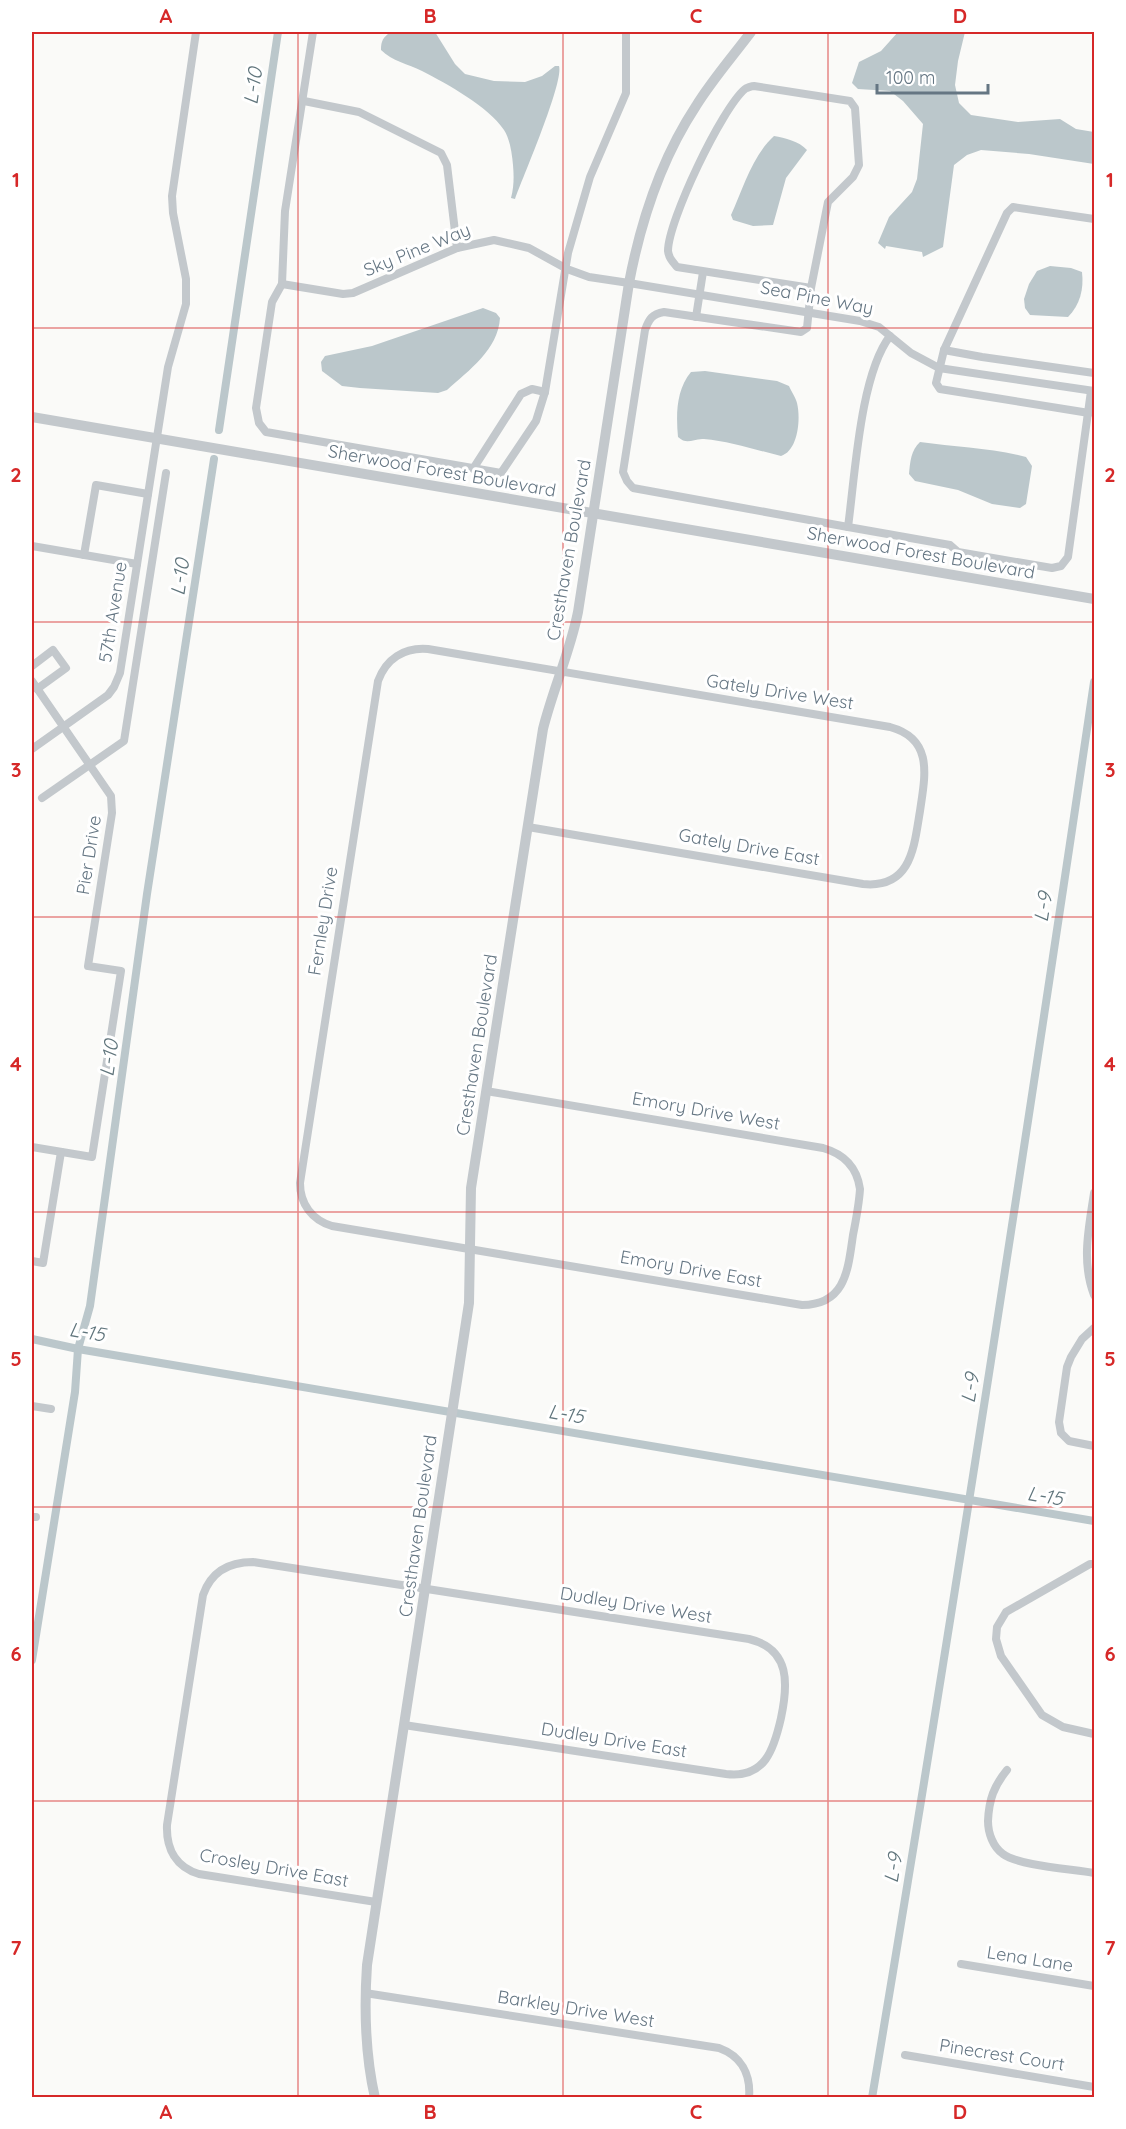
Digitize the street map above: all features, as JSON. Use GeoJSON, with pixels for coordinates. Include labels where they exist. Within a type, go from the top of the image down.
{"type":"FeatureCollection","features":[{"type":"Feature","properties":{"kind":"street","name":"57th Avenue"},"geometry":{"type":"LineString","coordinates":[[32,749],[108,695],[117,683],[169,360],[186,304],[186,279],[173,213],[172,196],[196,32]]}},
{"type":"Feature","properties":{"kind":"street"},"geometry":{"type":"LineString","coordinates":[[313,32],[285,211],[282,284],[272,302],[256,408],[259,423],[266,432],[501,473],[536,421],[545,392],[568,253],[590,177],[626,93],[626,32]]}},
{"type":"Feature","properties":{"kind":"street","name":"Cresthaven Boulevard"},"geometry":{"type":"LineString","coordinates":[[375,2097],[366,2044],[365,1993],[376,1902],[470,1303],[471,1188],[543,729],[574,633],[629,283],[646,212],[668,158],[696,105],[752,32]]}},
{"type":"Feature","properties":{"kind":"street"},"geometry":{"type":"LineString","coordinates":[[811,288],[677,267],[670,258],[668,250],[670,236],[687,187],[720,125],[746,89],[754,86],[850,101],[855,108],[859,165],[853,177],[828,202],[811,288],[807,328],[801,332],[664,312],[657,313],[650,318],[645,330],[623,472],[633,488],[950,545],[958,552],[1052,568],[1061,566],[1068,557],[1093,391]]}},
{"type":"Feature","properties":{"kind":"street"},"geometry":{"type":"LineString","coordinates":[[304,101],[359,112],[441,153],[447,165],[457,248]]}},
{"type":"Feature","properties":{"kind":"street"},"geometry":{"type":"LineString","coordinates":[[1089,412],[940,389],[936,383],[944,350],[1007,213],[1013,207],[1095,219]]}},
{"type":"Feature","properties":{"kind":"street","name":"Sky Pine Way"},"geometry":{"type":"LineString","coordinates":[[282,284],[343,294],[353,293],[457,248],[482,241],[500,240],[529,248],[567,269],[589,277],[629,283]]}},
{"type":"Feature","properties":{"kind":"street"},"geometry":{"type":"LineString","coordinates":[[696,317],[703,272]]}},
{"type":"Feature","properties":{"kind":"street","name":"Sea Pine Way"},"geometry":{"type":"LineString","coordinates":[[629,283],[860,321],[879,327],[917,356],[939,368],[1093,391]]}},
{"type":"Feature","properties":{"kind":"street"},"geometry":{"type":"LineString","coordinates":[[848,527],[863,412],[880,350],[890,336]]}},
{"type":"Feature","properties":{"kind":"street"},"geometry":{"type":"LineString","coordinates":[[944,350],[1095,373]]}},
{"type":"Feature","properties":{"kind":"street"},"geometry":{"type":"LineString","coordinates":[[473,469],[521,394],[531,389],[545,392]]}},
{"type":"Feature","properties":{"kind":"street","name":"Sherwood Forest Boulevard"},"geometry":{"type":"LineString","coordinates":[[32,417],[1095,599]]}},
{"type":"Feature","properties":{"kind":"street"},"geometry":{"type":"LineString","coordinates":[[42,798],[124,741],[166,473]]}},
{"type":"Feature","properties":{"kind":"street"},"geometry":{"type":"LineString","coordinates":[[84,555],[96,485],[148,494]]}},
{"type":"Feature","properties":{"kind":"street"},"geometry":{"type":"LineString","coordinates":[[32,546],[137,564]]}},
{"type":"Feature","properties":{"kind":"street","name":"Gately Drive West"},"geometry":{"type":"LineString","coordinates":[[412,650],[428,649],[900,731],[918,746],[924,761],[925,777],[919,815]]}},
{"type":"Feature","properties":{"kind":"street"},"geometry":{"type":"LineString","coordinates":[[32,666],[53,650],[66,668],[34,685]]}},
{"type":"Feature","properties":{"kind":"street","name":"Fernley Drive"},"geometry":{"type":"LineString","coordinates":[[309,1212],[301,1193],[300,1177],[378,681],[388,663],[397,656],[412,650]]}},
{"type":"Feature","properties":{"kind":"street","name":"Pier Drive"},"geometry":{"type":"LineString","coordinates":[[34,685],[108,791],[113,807],[88,966],[121,971],[92,1157],[61,1152]]}},
{"type":"Feature","properties":{"kind":"street","name":"Gately Drive East"},"geometry":{"type":"LineString","coordinates":[[528,827],[874,884],[890,880],[906,866],[914,847],[919,815]]}},
{"type":"Feature","properties":{"kind":"street","name":"Emory Drive West"},"geometry":{"type":"LineString","coordinates":[[486,1091],[833,1151],[850,1164],[858,1179],[860,1195],[854,1229]]}},
{"type":"Feature","properties":{"kind":"street"},"geometry":{"type":"LineString","coordinates":[[32,1147],[61,1152],[43,1263],[32,1261]]}},
{"type":"Feature","properties":{"kind":"street"},"geometry":{"type":"LineString","coordinates":[[1095,1193],[1087,1246],[1088,1272],[1095,1295]]}},
{"type":"Feature","properties":{"kind":"street","name":"Emory Drive East"},"geometry":{"type":"LineString","coordinates":[[309,1212],[332,1226],[807,1305],[828,1298],[843,1283],[848,1268],[854,1229]]}},
{"type":"Feature","properties":{"kind":"street"},"geometry":{"type":"LineString","coordinates":[[1095,1328],[1076,1347],[1067,1367],[1059,1422],[1059,1428],[1064,1437],[1074,1442],[1095,1446]]}},
{"type":"Feature","properties":{"kind":"street"},"geometry":{"type":"LineString","coordinates":[[32,1406],[51,1409]]}},
{"type":"Feature","properties":{"kind":"street","name":"Dudley Drive West"},"geometry":{"type":"LineString","coordinates":[[185,1713],[203,1595],[210,1581],[226,1566],[253,1562],[754,1640],[773,1652],[783,1668],[786,1686],[782,1714]]}},
{"type":"Feature","properties":{"kind":"street"},"geometry":{"type":"LineString","coordinates":[[1095,1564],[1090,1564],[1006,1612],[1000,1622],[996,1639],[1001,1656],[1042,1714],[1063,1728],[1095,1734]]}},
{"type":"Feature","properties":{"kind":"street","name":"Crosley Drive East"},"geometry":{"type":"LineString","coordinates":[[185,1713],[167,1825],[169,1847],[180,1864],[199,1874],[376,1902]]}},
{"type":"Feature","properties":{"kind":"street","name":"Dudley Drive East"},"geometry":{"type":"LineString","coordinates":[[404,1725],[732,1775],[747,1773],[765,1761],[776,1741],[782,1714]]}},
{"type":"Feature","properties":{"kind":"street"},"geometry":{"type":"LineString","coordinates":[[1007,1770],[995,1786],[989,1814],[990,1834],[998,1848],[1007,1856],[1022,1861],[1095,1873]]}},
{"type":"Feature","properties":{"kind":"street","name":"Lena Lane"},"geometry":{"type":"LineString","coordinates":[[961,1964],[1095,1986]]}},
{"type":"Feature","properties":{"kind":"street","name":"Barkley Drive West"},"geometry":{"type":"LineString","coordinates":[[365,1993],[719,2048],[743,2065],[749,2084],[749,2097]]}},
{"type":"Feature","properties":{"kind":"street","name":"Pinecrest Court"},"geometry":{"type":"LineString","coordinates":[[905,2055],[1095,2087]]}},
{"type":"Feature","properties":{"kind":"shaded area"},"geometry":{"type":"Polygon","coordinates":[[[391,32],[435,32],[455,64],[465,74],[494,81],[525,82],[542,76],[555,66],[559,66],[559,75],[549,109],[515,199],[511,198],[513,165],[508,138],[504,130],[488,112],[466,96],[422,71],[385,54],[381,50],[382,42],[391,32]]]}},
{"type":"Feature","properties":{"kind":"shaded area"},"geometry":{"type":"Polygon","coordinates":[[[898,32],[965,32],[955,85],[959,103],[971,115],[1018,122],[1060,119],[1076,129],[1094,132],[1094,164],[1029,154],[981,150],[967,155],[954,165],[943,247],[923,257],[922,252],[886,246],[885,249],[878,243],[889,217],[912,192],[917,179],[923,124],[903,101],[890,91],[858,89],[852,83],[859,62],[881,51],[898,32]]]}},
{"type":"Feature","properties":{"kind":"shaded area"},"geometry":{"type":"Polygon","coordinates":[[[774,136],[796,142],[807,150],[786,178],[773,225],[753,226],[733,220],[731,215],[749,173],[766,144],[774,136]]]}},
{"type":"Feature","properties":{"kind":"shaded area"},"geometry":{"type":"Polygon","coordinates":[[[1050,266],[1071,268],[1082,272],[1080,296],[1076,307],[1068,317],[1030,315],[1025,308],[1024,299],[1029,284],[1037,271],[1050,266]]]}},
{"type":"Feature","properties":{"kind":"shaded area"},"geometry":{"type":"Polygon","coordinates":[[[483,308],[496,313],[500,318],[494,340],[473,367],[447,390],[438,393],[342,386],[322,371],[321,362],[325,356],[372,346],[483,308]]]}},
{"type":"Feature","properties":{"kind":"shaded area"},"geometry":{"type":"Polygon","coordinates":[[[705,371],[777,381],[789,386],[796,401],[799,417],[795,441],[787,453],[781,456],[723,442],[704,439],[688,441],[678,437],[677,412],[682,387],[691,372],[705,371]]]}},
{"type":"Feature","properties":{"kind":"shaded area"},"geometry":{"type":"Polygon","coordinates":[[[920,442],[1026,457],[1032,466],[1026,504],[1020,508],[992,504],[958,490],[915,481],[909,474],[910,465],[913,452],[920,442]]]}},
{"type":"Feature","properties":{"kind":"waterway","name":"L-10"},"geometry":{"type":"LineString","coordinates":[[219,430],[278,32]]}},
{"type":"Feature","properties":{"kind":"waterway","name":"L-10"},"geometry":{"type":"LineString","coordinates":[[32,1660],[75,1392],[78,1349],[90,1306],[147,894],[214,459]]}},
{"type":"Feature","properties":{"kind":"waterway","name":"L-9"},"geometry":{"type":"LineString","coordinates":[[872,2098],[986,1391],[1094,682]]}},
{"type":"Feature","properties":{"kind":"waterway","name":"L-15"},"geometry":{"type":"LineString","coordinates":[[32,1339],[78,1349],[1094,1521]]}}]}
